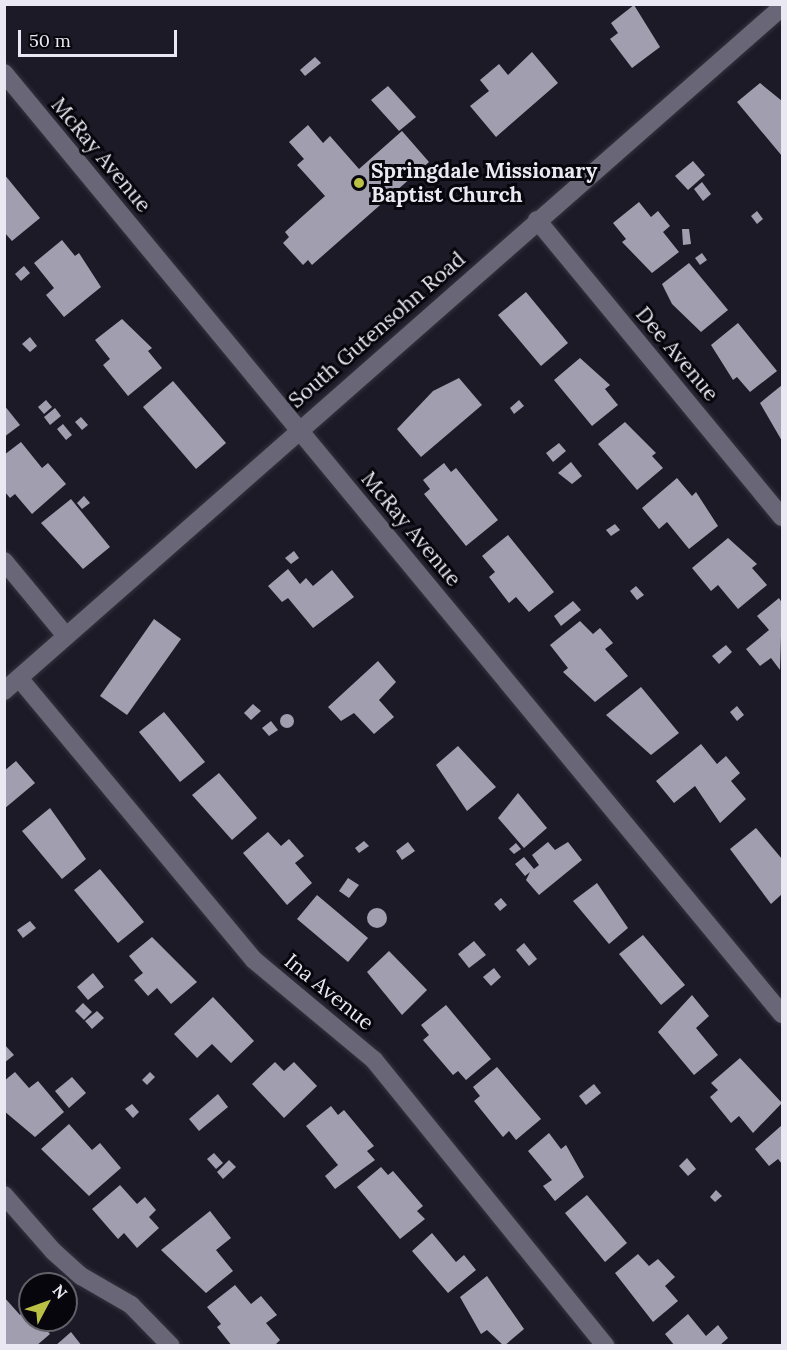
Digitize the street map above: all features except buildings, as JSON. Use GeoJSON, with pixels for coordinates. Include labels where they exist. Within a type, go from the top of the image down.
{"type":"FeatureCollection","features":[{"type":"Feature","properties":{"kind":"street","name":"South Gutensohn Road"},"geometry":{"type":"LineString","coordinates":[[4,691],[298,429],[782,9]]}},
{"type":"Feature","properties":{"kind":"street","name":"McRay Avenue"},"geometry":{"type":"LineString","coordinates":[[4,73],[783,1014]]}},
{"type":"Feature","properties":{"kind":"street","name":"Dee Avenue"},"geometry":{"type":"LineString","coordinates":[[537,220],[783,517]]}},
{"type":"Feature","properties":{"kind":"street"},"geometry":{"type":"LineString","coordinates":[[4,561],[66,636]]}},
{"type":"Feature","properties":{"kind":"street","name":"Ina Avenue"},"geometry":{"type":"LineString","coordinates":[[19,678],[239,944],[374,1060],[606,1346]]}},
{"type":"Feature","properties":{"kind":"street"},"geometry":{"type":"LineString","coordinates":[[4,1195],[60,1257],[131,1305],[171,1346]]}},
{"type":"Feature","properties":{"kind":"place","name":"Springdale Missionary Baptist Church"},"geometry":{"type":"Point","coordinates":[359,183]}}]}
